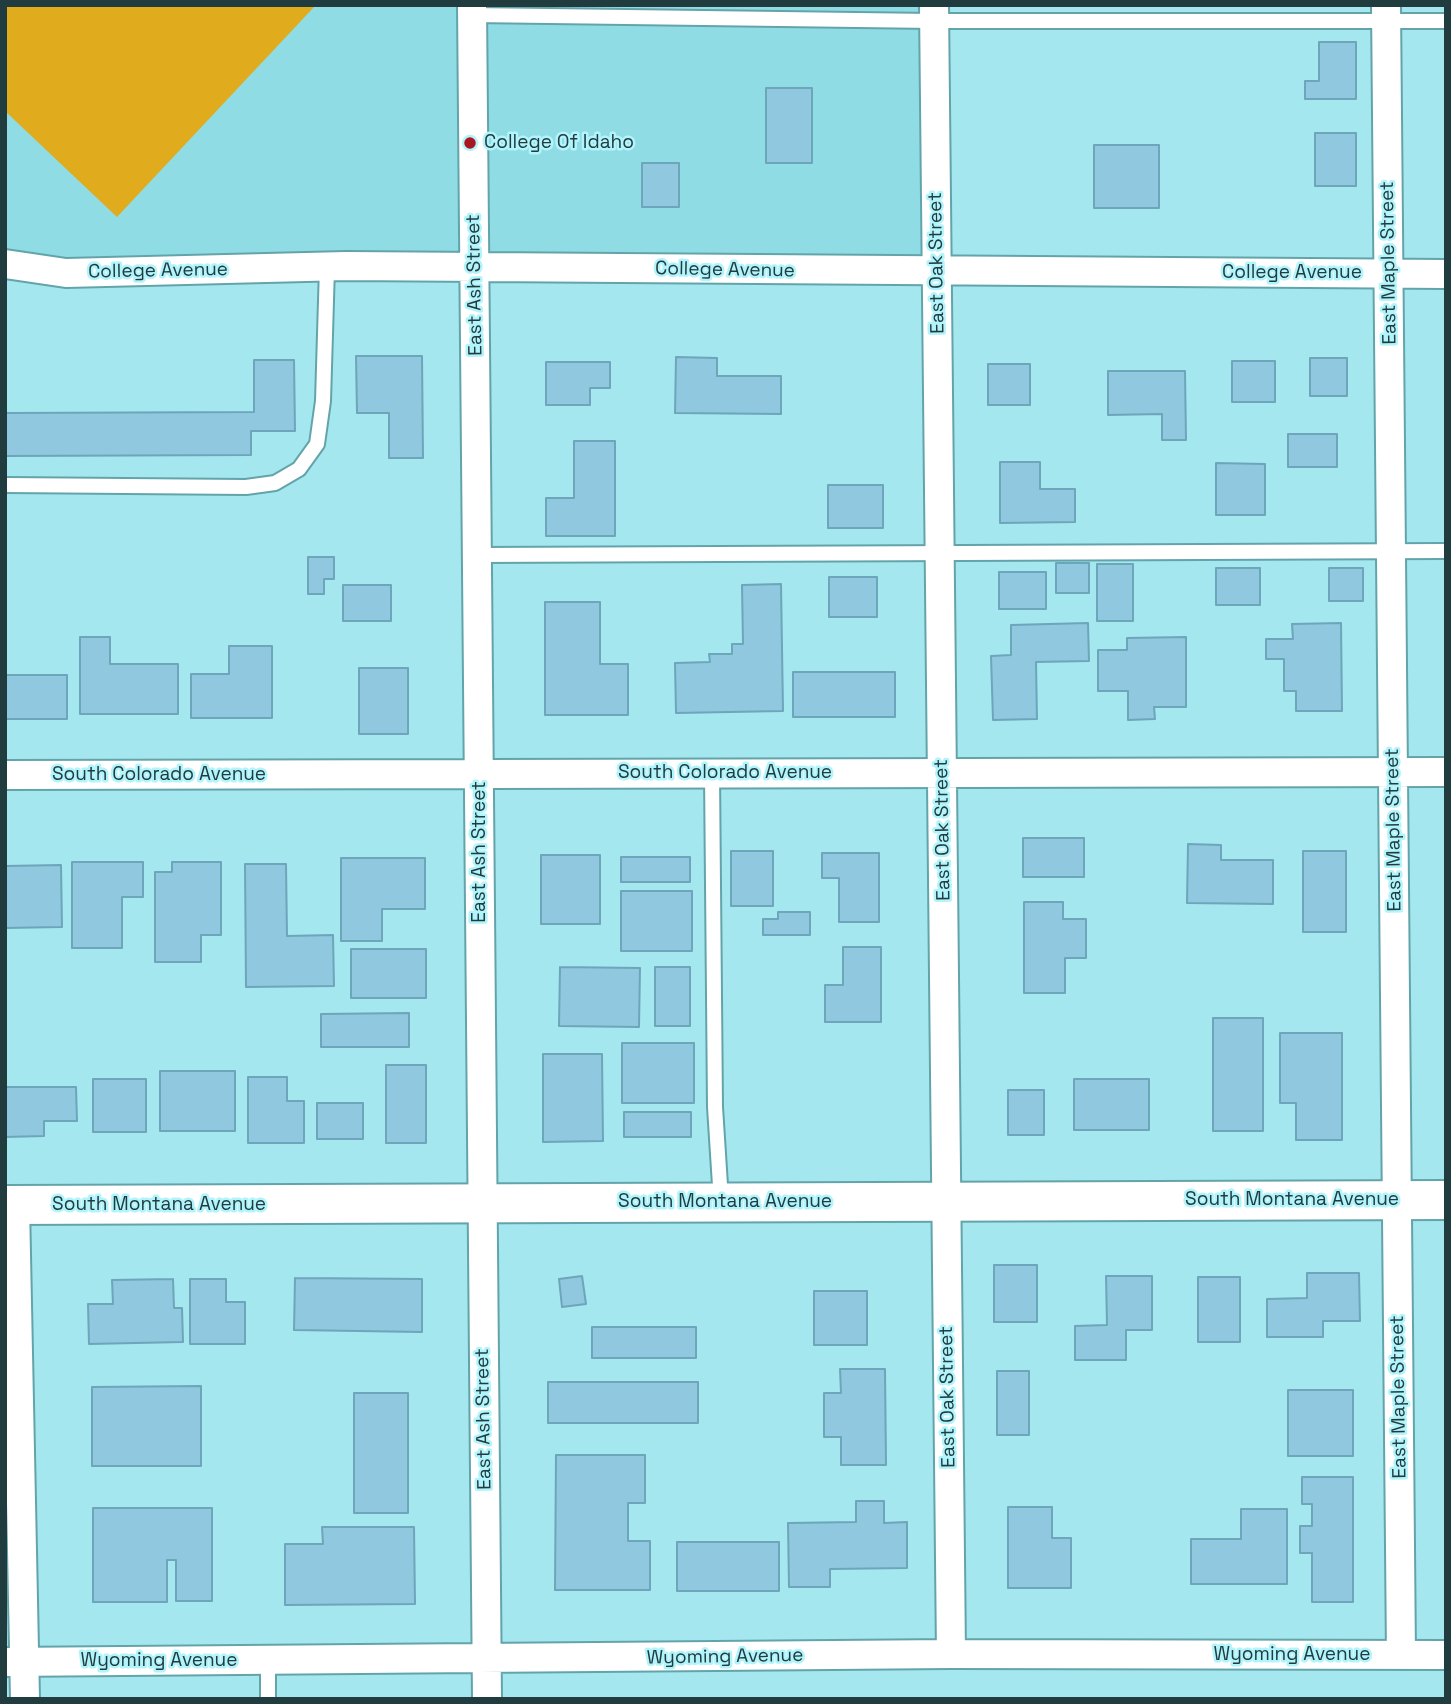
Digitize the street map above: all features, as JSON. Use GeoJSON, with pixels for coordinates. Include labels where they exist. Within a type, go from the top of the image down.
{"type":"FeatureCollection","features":[{"type":"Feature","properties":{"kind":"street","name":"East Ash Street"},"geometry":{"type":"LineString","coordinates":[[472,10],[487,1699]]}},
{"type":"Feature","properties":{"kind":"street","name":"East Oak Street"},"geometry":{"type":"LineString","coordinates":[[934,13],[951,1654]]}},
{"type":"Feature","properties":{"kind":"street","name":"East Maple Street"},"geometry":{"type":"LineString","coordinates":[[1386,13],[1401,1655]]}},
{"type":"Feature","properties":{"kind":"street","name":"College Avenue"},"geometry":{"type":"LineString","coordinates":[[5,264],[66,273],[327,267],[475,267],[1446,274]]}},
{"type":"Feature","properties":{"kind":"street","name":"South Colorado Avenue"},"geometry":{"type":"LineString","coordinates":[[5,775],[1446,772]]}},
{"type":"Feature","properties":{"kind":"street","name":"South Montana Avenue"},"geometry":{"type":"LineString","coordinates":[[10,1205],[1446,1199]]}},
{"type":"Feature","properties":{"kind":"street"},"geometry":{"type":"LineString","coordinates":[[10,1205],[15,1662],[25,1699]]}},
{"type":"Feature","properties":{"kind":"street","name":"Wyoming Avenue"},"geometry":{"type":"LineString","coordinates":[[15,1662],[951,1654],[1446,1655]]}},
{"type":"Feature","properties":{"kind":"lane"},"geometry":{"type":"LineString","coordinates":[[472,10],[1386,13],[1446,21]]}},
{"type":"Feature","properties":{"kind":"lane"},"geometry":{"type":"LineString","coordinates":[[5,485],[246,487],[275,483],[299,469],[317,443],[323,401],[327,267]]}},
{"type":"Feature","properties":{"kind":"lane"},"geometry":{"type":"LineString","coordinates":[[477,555],[1446,551]]}},
{"type":"Feature","properties":{"kind":"lane"},"geometry":{"type":"LineString","coordinates":[[712,773],[715,1107],[721,1202]]}},
{"type":"Feature","properties":{"kind":"lane"},"geometry":{"type":"LineString","coordinates":[[268,1661],[268,1699]]}},
{"type":"Feature","properties":{"kind":"shaded area","name":"College Of Idaho"},"geometry":{"type":"Polygon","coordinates":[[[5,5],[934,5],[937,273],[5,264],[5,5]]]}},
{"type":"Feature","properties":{"kind":"shaded area"},"geometry":{"type":"Polygon","coordinates":[[[5,5],[314,7],[117,217],[5,111],[5,5]]]}},
{"type":"Feature","properties":{"kind":"building"},"geometry":{"type":"Polygon","coordinates":[[[1319,42],[1356,42],[1356,99],[1305,99],[1305,81],[1319,81],[1319,42]]]}},
{"type":"Feature","properties":{"kind":"building"},"geometry":{"type":"Polygon","coordinates":[[[766,88],[812,88],[812,163],[766,163],[766,88]]]}},
{"type":"Feature","properties":{"kind":"building"},"geometry":{"type":"Polygon","coordinates":[[[1315,133],[1356,133],[1356,186],[1315,186],[1315,133]]]}},
{"type":"Feature","properties":{"kind":"building"},"geometry":{"type":"Polygon","coordinates":[[[1094,145],[1159,145],[1159,208],[1094,208],[1094,145]]]}},
{"type":"Feature","properties":{"kind":"building"},"geometry":{"type":"Polygon","coordinates":[[[642,163],[679,163],[679,207],[642,207],[642,163]]]}},
{"type":"Feature","properties":{"kind":"building"},"geometry":{"type":"Polygon","coordinates":[[[356,356],[422,356],[423,458],[389,458],[389,413],[357,413],[356,356]]]}},
{"type":"Feature","properties":{"kind":"building"},"geometry":{"type":"Polygon","coordinates":[[[676,357],[717,358],[717,376],[781,376],[781,414],[675,413],[676,357]]]}},
{"type":"Feature","properties":{"kind":"building"},"geometry":{"type":"Polygon","coordinates":[[[1310,358],[1347,358],[1347,396],[1310,396],[1310,358]]]}},
{"type":"Feature","properties":{"kind":"building"},"geometry":{"type":"Polygon","coordinates":[[[254,360],[294,360],[295,431],[251,431],[251,455],[5,456],[5,413],[254,412],[254,360]]]}},
{"type":"Feature","properties":{"kind":"building"},"geometry":{"type":"Polygon","coordinates":[[[1232,361],[1275,361],[1275,402],[1232,402],[1232,361]]]}},
{"type":"Feature","properties":{"kind":"building"},"geometry":{"type":"Polygon","coordinates":[[[546,362],[610,362],[610,388],[590,388],[590,405],[546,405],[546,362]]]}},
{"type":"Feature","properties":{"kind":"building"},"geometry":{"type":"Polygon","coordinates":[[[988,364],[1030,364],[1030,405],[988,405],[988,364]]]}},
{"type":"Feature","properties":{"kind":"building"},"geometry":{"type":"Polygon","coordinates":[[[1108,371],[1185,371],[1186,440],[1162,440],[1162,414],[1108,415],[1108,371]]]}},
{"type":"Feature","properties":{"kind":"building"},"geometry":{"type":"Polygon","coordinates":[[[1288,434],[1337,434],[1337,467],[1288,467],[1288,434]]]}},
{"type":"Feature","properties":{"kind":"building"},"geometry":{"type":"Polygon","coordinates":[[[574,441],[615,441],[615,536],[546,536],[546,498],[574,498],[574,441]]]}},
{"type":"Feature","properties":{"kind":"building"},"geometry":{"type":"Polygon","coordinates":[[[1000,462],[1040,462],[1040,489],[1075,489],[1075,522],[1000,523],[1000,462]]]}},
{"type":"Feature","properties":{"kind":"building"},"geometry":{"type":"Polygon","coordinates":[[[1216,463],[1265,464],[1265,515],[1216,515],[1216,463]]]}},
{"type":"Feature","properties":{"kind":"building"},"geometry":{"type":"Polygon","coordinates":[[[828,485],[883,485],[883,528],[828,528],[828,485]]]}},
{"type":"Feature","properties":{"kind":"building"},"geometry":{"type":"Polygon","coordinates":[[[308,557],[334,557],[334,579],[324,579],[324,594],[308,594],[308,557]]]}},
{"type":"Feature","properties":{"kind":"building"},"geometry":{"type":"Polygon","coordinates":[[[1056,563],[1089,563],[1089,593],[1056,593],[1056,563]]]}},
{"type":"Feature","properties":{"kind":"building"},"geometry":{"type":"Polygon","coordinates":[[[1097,564],[1133,564],[1133,621],[1097,621],[1097,564]]]}},
{"type":"Feature","properties":{"kind":"building"},"geometry":{"type":"Polygon","coordinates":[[[1216,568],[1260,568],[1260,605],[1216,605],[1216,568]]]}},
{"type":"Feature","properties":{"kind":"building"},"geometry":{"type":"Polygon","coordinates":[[[1329,568],[1363,568],[1363,601],[1329,601],[1329,568]]]}},
{"type":"Feature","properties":{"kind":"building"},"geometry":{"type":"Polygon","coordinates":[[[999,572],[1046,572],[1046,609],[999,609],[999,572]]]}},
{"type":"Feature","properties":{"kind":"building"},"geometry":{"type":"Polygon","coordinates":[[[829,577],[877,577],[877,617],[829,617],[829,577]]]}},
{"type":"Feature","properties":{"kind":"building"},"geometry":{"type":"Polygon","coordinates":[[[781,584],[783,711],[676,713],[675,663],[710,662],[709,654],[732,654],[732,644],[743,644],[742,585],[781,584]]]}},
{"type":"Feature","properties":{"kind":"building"},"geometry":{"type":"Polygon","coordinates":[[[343,585],[391,585],[391,621],[343,621],[343,585]]]}},
{"type":"Feature","properties":{"kind":"building"},"geometry":{"type":"Polygon","coordinates":[[[545,602],[600,602],[600,664],[628,664],[628,715],[545,715],[545,602]]]}},
{"type":"Feature","properties":{"kind":"building"},"geometry":{"type":"Polygon","coordinates":[[[1088,623],[1089,661],[1036,662],[1037,719],[993,720],[991,656],[1011,655],[1011,625],[1088,623]]]}},
{"type":"Feature","properties":{"kind":"building"},"geometry":{"type":"Polygon","coordinates":[[[1341,623],[1342,711],[1296,711],[1296,691],[1284,691],[1284,659],[1266,659],[1266,639],[1293,639],[1292,624],[1341,623]]]}},
{"type":"Feature","properties":{"kind":"building"},"geometry":{"type":"Polygon","coordinates":[[[80,637],[110,637],[110,664],[178,664],[178,714],[80,714],[80,637]]]}},
{"type":"Feature","properties":{"kind":"building"},"geometry":{"type":"Polygon","coordinates":[[[1186,637],[1186,707],[1154,707],[1155,719],[1128,720],[1128,691],[1098,691],[1098,650],[1127,650],[1127,638],[1186,637]]]}},
{"type":"Feature","properties":{"kind":"building"},"geometry":{"type":"Polygon","coordinates":[[[229,646],[272,646],[272,718],[191,718],[191,674],[229,674],[229,646]]]}},
{"type":"Feature","properties":{"kind":"building"},"geometry":{"type":"Polygon","coordinates":[[[359,668],[408,668],[408,734],[359,734],[359,668]]]}},
{"type":"Feature","properties":{"kind":"building"},"geometry":{"type":"Polygon","coordinates":[[[793,672],[895,672],[895,717],[793,717],[793,672]]]}},
{"type":"Feature","properties":{"kind":"building"},"geometry":{"type":"Polygon","coordinates":[[[5,675],[67,675],[67,719],[5,719],[5,675]]]}},
{"type":"Feature","properties":{"kind":"building"},"geometry":{"type":"Polygon","coordinates":[[[1023,838],[1084,838],[1084,877],[1023,877],[1023,838]]]}},
{"type":"Feature","properties":{"kind":"building"},"geometry":{"type":"Polygon","coordinates":[[[1188,844],[1221,845],[1221,860],[1273,860],[1273,904],[1187,903],[1188,844]]]}},
{"type":"Feature","properties":{"kind":"building"},"geometry":{"type":"Polygon","coordinates":[[[731,851],[773,851],[773,906],[731,906],[731,851]]]}},
{"type":"Feature","properties":{"kind":"building"},"geometry":{"type":"Polygon","coordinates":[[[1303,851],[1346,851],[1346,932],[1303,932],[1303,851]]]}},
{"type":"Feature","properties":{"kind":"building"},"geometry":{"type":"Polygon","coordinates":[[[822,853],[879,853],[879,922],[839,922],[839,878],[822,878],[822,853]]]}},
{"type":"Feature","properties":{"kind":"building"},"geometry":{"type":"Polygon","coordinates":[[[541,855],[600,855],[600,924],[541,924],[541,855]]]}},
{"type":"Feature","properties":{"kind":"building"},"geometry":{"type":"Polygon","coordinates":[[[621,857],[690,857],[690,882],[621,882],[621,857]]]}},
{"type":"Feature","properties":{"kind":"building"},"geometry":{"type":"Polygon","coordinates":[[[341,858],[425,858],[425,909],[382,909],[382,941],[341,941],[341,858]]]}},
{"type":"Feature","properties":{"kind":"building"},"geometry":{"type":"Polygon","coordinates":[[[72,862],[143,862],[143,897],[122,897],[122,948],[72,948],[72,862]]]}},
{"type":"Feature","properties":{"kind":"building"},"geometry":{"type":"Polygon","coordinates":[[[172,862],[221,862],[221,935],[201,935],[201,962],[155,962],[155,872],[172,872],[172,862]]]}},
{"type":"Feature","properties":{"kind":"building"},"geometry":{"type":"Polygon","coordinates":[[[245,864],[286,864],[287,936],[333,935],[334,986],[246,987],[245,864]]]}},
{"type":"Feature","properties":{"kind":"building"},"geometry":{"type":"Polygon","coordinates":[[[61,865],[62,927],[5,928],[5,866],[61,865]]]}},
{"type":"Feature","properties":{"kind":"building"},"geometry":{"type":"Polygon","coordinates":[[[621,891],[692,891],[692,951],[621,951],[621,891]]]}},
{"type":"Feature","properties":{"kind":"building"},"geometry":{"type":"Polygon","coordinates":[[[1024,902],[1063,902],[1063,919],[1086,919],[1086,958],[1065,958],[1065,993],[1024,993],[1024,902]]]}},
{"type":"Feature","properties":{"kind":"building"},"geometry":{"type":"Polygon","coordinates":[[[778,912],[810,912],[810,935],[763,935],[763,919],[778,919],[778,912]]]}},
{"type":"Feature","properties":{"kind":"building"},"geometry":{"type":"Polygon","coordinates":[[[843,947],[881,947],[881,1022],[825,1022],[825,985],[843,985],[843,947]]]}},
{"type":"Feature","properties":{"kind":"building"},"geometry":{"type":"Polygon","coordinates":[[[351,949],[426,949],[426,998],[351,998],[351,949]]]}},
{"type":"Feature","properties":{"kind":"building"},"geometry":{"type":"Polygon","coordinates":[[[560,967],[640,968],[639,1027],[559,1026],[560,967]]]}},
{"type":"Feature","properties":{"kind":"building"},"geometry":{"type":"Polygon","coordinates":[[[655,967],[690,967],[690,1026],[655,1026],[655,967]]]}},
{"type":"Feature","properties":{"kind":"building"},"geometry":{"type":"Polygon","coordinates":[[[409,1013],[409,1047],[321,1047],[321,1014],[409,1013]]]}},
{"type":"Feature","properties":{"kind":"building"},"geometry":{"type":"Polygon","coordinates":[[[1213,1018],[1263,1018],[1263,1131],[1213,1131],[1213,1018]]]}},
{"type":"Feature","properties":{"kind":"building"},"geometry":{"type":"Polygon","coordinates":[[[1280,1033],[1342,1033],[1342,1140],[1296,1140],[1296,1103],[1280,1103],[1280,1033]]]}},
{"type":"Feature","properties":{"kind":"building"},"geometry":{"type":"Polygon","coordinates":[[[622,1043],[694,1043],[694,1103],[622,1103],[622,1043]]]}},
{"type":"Feature","properties":{"kind":"building"},"geometry":{"type":"Polygon","coordinates":[[[543,1054],[602,1054],[603,1141],[543,1142],[543,1054]]]}},
{"type":"Feature","properties":{"kind":"building"},"geometry":{"type":"Polygon","coordinates":[[[386,1065],[426,1065],[426,1143],[386,1143],[386,1065]]]}},
{"type":"Feature","properties":{"kind":"building"},"geometry":{"type":"Polygon","coordinates":[[[160,1071],[235,1071],[235,1131],[160,1131],[160,1071]]]}},
{"type":"Feature","properties":{"kind":"building"},"geometry":{"type":"Polygon","coordinates":[[[248,1077],[287,1077],[287,1101],[304,1101],[304,1143],[248,1143],[248,1077]]]}},
{"type":"Feature","properties":{"kind":"building"},"geometry":{"type":"Polygon","coordinates":[[[93,1079],[146,1079],[146,1132],[93,1132],[93,1079]]]}},
{"type":"Feature","properties":{"kind":"building"},"geometry":{"type":"Polygon","coordinates":[[[1074,1079],[1149,1079],[1149,1130],[1074,1130],[1074,1079]]]}},
{"type":"Feature","properties":{"kind":"building"},"geometry":{"type":"Polygon","coordinates":[[[5,1087],[76,1087],[77,1121],[44,1121],[44,1136],[5,1137],[5,1087]]]}},
{"type":"Feature","properties":{"kind":"building"},"geometry":{"type":"Polygon","coordinates":[[[1008,1090],[1044,1090],[1044,1135],[1008,1135],[1008,1090]]]}},
{"type":"Feature","properties":{"kind":"building"},"geometry":{"type":"Polygon","coordinates":[[[317,1103],[363,1103],[363,1139],[317,1139],[317,1103]]]}},
{"type":"Feature","properties":{"kind":"building"},"geometry":{"type":"Polygon","coordinates":[[[624,1112],[691,1112],[691,1137],[624,1137],[624,1112]]]}},
{"type":"Feature","properties":{"kind":"building"},"geometry":{"type":"Polygon","coordinates":[[[994,1265],[1037,1265],[1037,1322],[994,1322],[994,1265]]]}},
{"type":"Feature","properties":{"kind":"building"},"geometry":{"type":"Polygon","coordinates":[[[1307,1273],[1359,1273],[1360,1321],[1323,1321],[1323,1337],[1267,1337],[1267,1299],[1307,1298],[1307,1273]]]}},
{"type":"Feature","properties":{"kind":"building"},"geometry":{"type":"Polygon","coordinates":[[[582,1276],[586,1304],[562,1307],[559,1279],[582,1276]]]}},
{"type":"Feature","properties":{"kind":"building"},"geometry":{"type":"Polygon","coordinates":[[[1106,1276],[1152,1276],[1152,1330],[1126,1330],[1126,1360],[1075,1360],[1075,1326],[1107,1325],[1106,1276]]]}},
{"type":"Feature","properties":{"kind":"building"},"geometry":{"type":"Polygon","coordinates":[[[1198,1277],[1240,1277],[1240,1342],[1198,1342],[1198,1277]]]}},
{"type":"Feature","properties":{"kind":"building"},"geometry":{"type":"Polygon","coordinates":[[[295,1278],[422,1279],[422,1332],[294,1330],[295,1278]]]}},
{"type":"Feature","properties":{"kind":"building"},"geometry":{"type":"Polygon","coordinates":[[[173,1279],[174,1308],[182,1308],[183,1342],[89,1344],[88,1304],[113,1304],[112,1280],[173,1279]]]}},
{"type":"Feature","properties":{"kind":"building"},"geometry":{"type":"Polygon","coordinates":[[[190,1279],[226,1279],[226,1302],[245,1302],[245,1344],[190,1344],[190,1279]]]}},
{"type":"Feature","properties":{"kind":"building"},"geometry":{"type":"Polygon","coordinates":[[[814,1291],[867,1291],[867,1345],[814,1345],[814,1291]]]}},
{"type":"Feature","properties":{"kind":"building"},"geometry":{"type":"Polygon","coordinates":[[[592,1327],[696,1327],[696,1358],[592,1358],[592,1327]]]}},
{"type":"Feature","properties":{"kind":"building"},"geometry":{"type":"Polygon","coordinates":[[[840,1369],[885,1369],[886,1465],[841,1465],[841,1437],[824,1437],[824,1393],[841,1393],[840,1369]]]}},
{"type":"Feature","properties":{"kind":"building"},"geometry":{"type":"Polygon","coordinates":[[[997,1371],[1029,1371],[1029,1435],[997,1435],[997,1371]]]}},
{"type":"Feature","properties":{"kind":"building"},"geometry":{"type":"Polygon","coordinates":[[[548,1382],[698,1382],[698,1423],[548,1423],[548,1382]]]}},
{"type":"Feature","properties":{"kind":"building"},"geometry":{"type":"Polygon","coordinates":[[[201,1386],[201,1466],[92,1466],[92,1387],[201,1386]]]}},
{"type":"Feature","properties":{"kind":"building"},"geometry":{"type":"Polygon","coordinates":[[[1288,1390],[1353,1390],[1353,1456],[1288,1456],[1288,1390]]]}},
{"type":"Feature","properties":{"kind":"building"},"geometry":{"type":"Polygon","coordinates":[[[354,1393],[408,1393],[408,1513],[354,1513],[354,1393]]]}},
{"type":"Feature","properties":{"kind":"building"},"geometry":{"type":"Polygon","coordinates":[[[556,1455],[645,1455],[645,1503],[628,1503],[628,1541],[650,1541],[650,1590],[555,1590],[556,1455]]]}},
{"type":"Feature","properties":{"kind":"building"},"geometry":{"type":"Polygon","coordinates":[[[1302,1477],[1353,1477],[1353,1602],[1312,1602],[1312,1553],[1300,1553],[1300,1526],[1312,1526],[1312,1504],[1302,1504],[1302,1477]]]}},
{"type":"Feature","properties":{"kind":"building"},"geometry":{"type":"Polygon","coordinates":[[[856,1501],[884,1501],[884,1523],[907,1522],[907,1568],[830,1569],[830,1587],[789,1587],[788,1523],[856,1522],[856,1501]]]}},
{"type":"Feature","properties":{"kind":"building"},"geometry":{"type":"Polygon","coordinates":[[[1008,1507],[1052,1507],[1052,1538],[1071,1538],[1071,1588],[1008,1588],[1008,1507]]]}},
{"type":"Feature","properties":{"kind":"building"},"geometry":{"type":"Polygon","coordinates":[[[93,1508],[212,1508],[212,1601],[176,1601],[176,1560],[167,1560],[167,1602],[93,1602],[93,1508]]]}},
{"type":"Feature","properties":{"kind":"building"},"geometry":{"type":"Polygon","coordinates":[[[1241,1509],[1287,1509],[1287,1584],[1191,1584],[1191,1539],[1241,1539],[1241,1509]]]}},
{"type":"Feature","properties":{"kind":"building"},"geometry":{"type":"Polygon","coordinates":[[[322,1527],[414,1527],[415,1604],[285,1605],[285,1544],[323,1544],[322,1527]]]}},
{"type":"Feature","properties":{"kind":"building"},"geometry":{"type":"Polygon","coordinates":[[[677,1542],[779,1542],[779,1591],[677,1591],[677,1542]]]}},
{"type":"Feature","properties":{"kind":"place","name":"College Of Idaho"},"geometry":{"type":"Point","coordinates":[470,143]}}]}
